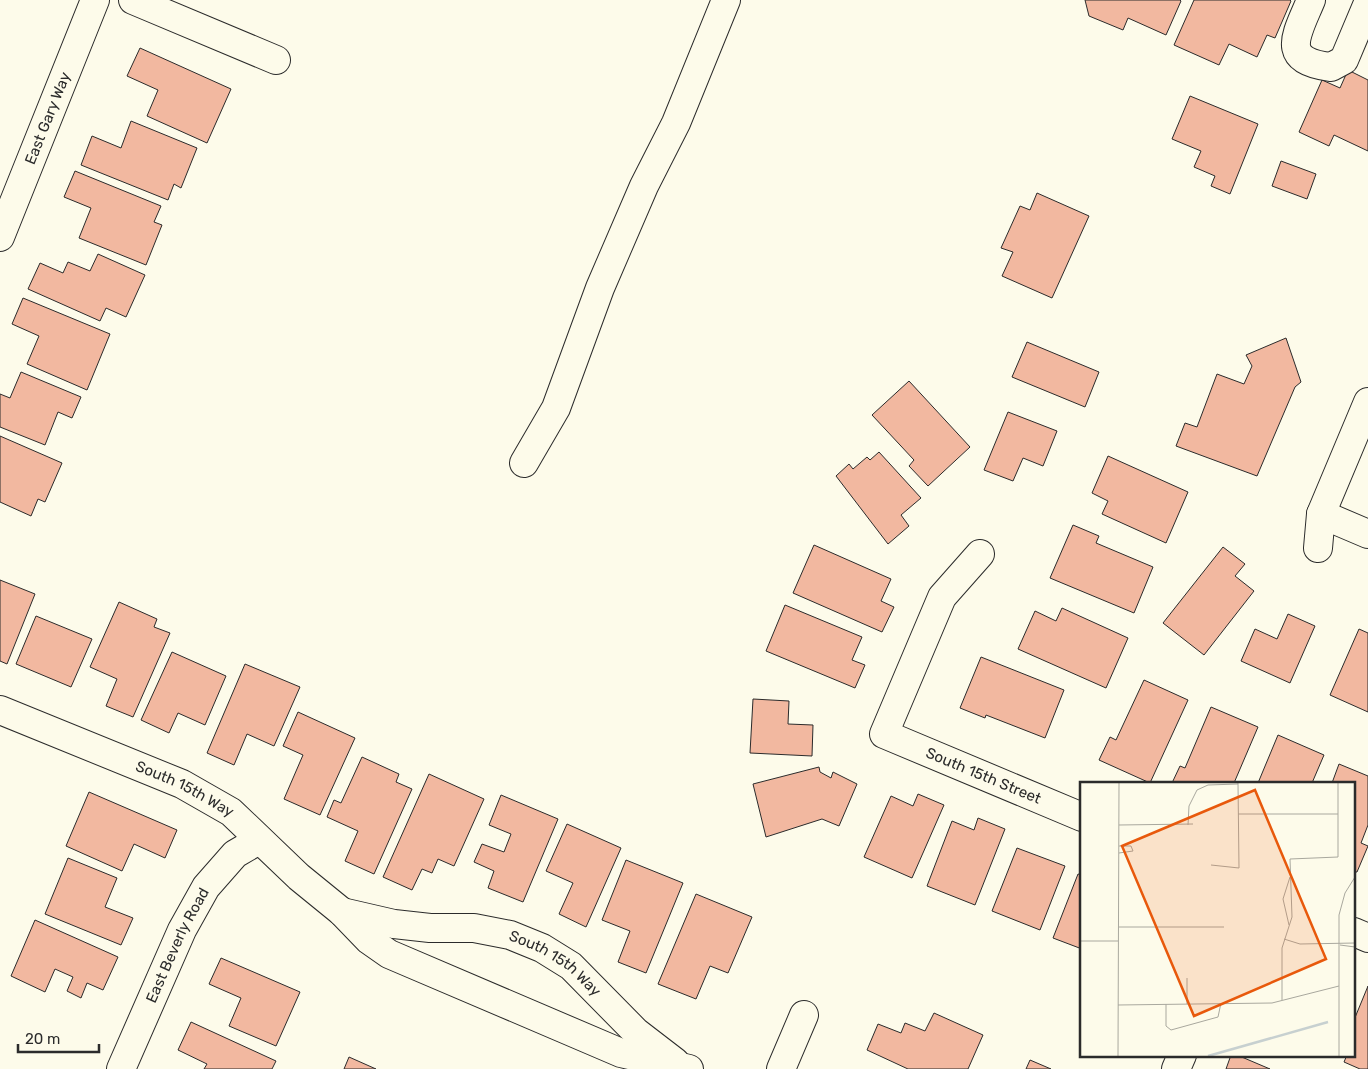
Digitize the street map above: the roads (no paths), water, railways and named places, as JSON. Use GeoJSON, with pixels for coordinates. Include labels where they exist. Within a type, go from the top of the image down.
{"type":"FeatureCollection","features":[{"type":"Feature","properties":{"kind":"street","name":"East Gary Way"},"geometry":{"type":"LineString","coordinates":[[3,224],[95,0]]}},
{"type":"Feature","properties":{"kind":"street"},"geometry":{"type":"LineString","coordinates":[[133,0],[276,60]]}},
{"type":"Feature","properties":{"kind":"street"},"geometry":{"type":"LineString","coordinates":[[524,463],[556,408],[600,288],[644,186],[676,123],[726,0]]}},
{"type":"Feature","properties":{"kind":"street"},"geometry":{"type":"LineString","coordinates":[[1311,0],[1294,39],[1298,53],[1307,62],[1331,67],[1344,60],[1368,3]]}},
{"type":"Feature","properties":{"kind":"street"},"geometry":{"type":"LineString","coordinates":[[1318,548],[1320,514],[1368,402]]}},
{"type":"Feature","properties":{"kind":"street"},"geometry":{"type":"LineString","coordinates":[[1320,514],[1368,534]]}},
{"type":"Feature","properties":{"kind":"street","name":"South 15th Street"},"geometry":{"type":"LineString","coordinates":[[980,554],[942,597],[884,734],[1080,815]]}},
{"type":"Feature","properties":{"kind":"street","name":"South 15th Way"},"geometry":{"type":"LineString","coordinates":[[0,710],[189,788],[231,812],[259,840],[342,912],[369,940],[389,954],[621,1054],[685,1067]]}},
{"type":"Feature","properties":{"kind":"street","name":"East Beverly Road"},"geometry":{"type":"LineString","coordinates":[[121,1069],[182,930],[206,887],[235,854],[259,840]]}},
{"type":"Feature","properties":{"kind":"street","name":"South 15th Way"},"geometry":{"type":"LineString","coordinates":[[342,912],[394,924],[430,928],[474,928],[510,935],[542,948],[571,966],[636,1032],[685,1067]]}},
{"type":"Feature","properties":{"kind":"street"},"geometry":{"type":"LineString","coordinates":[[1356,933],[1368,938]]}},
{"type":"Feature","properties":{"kind":"street"},"geometry":{"type":"LineString","coordinates":[[781,1069],[804,1015]]}},
{"type":"Feature","properties":{"kind":"street"},"geometry":{"type":"LineString","coordinates":[[1176,1069],[1182,1056]]}}]}
